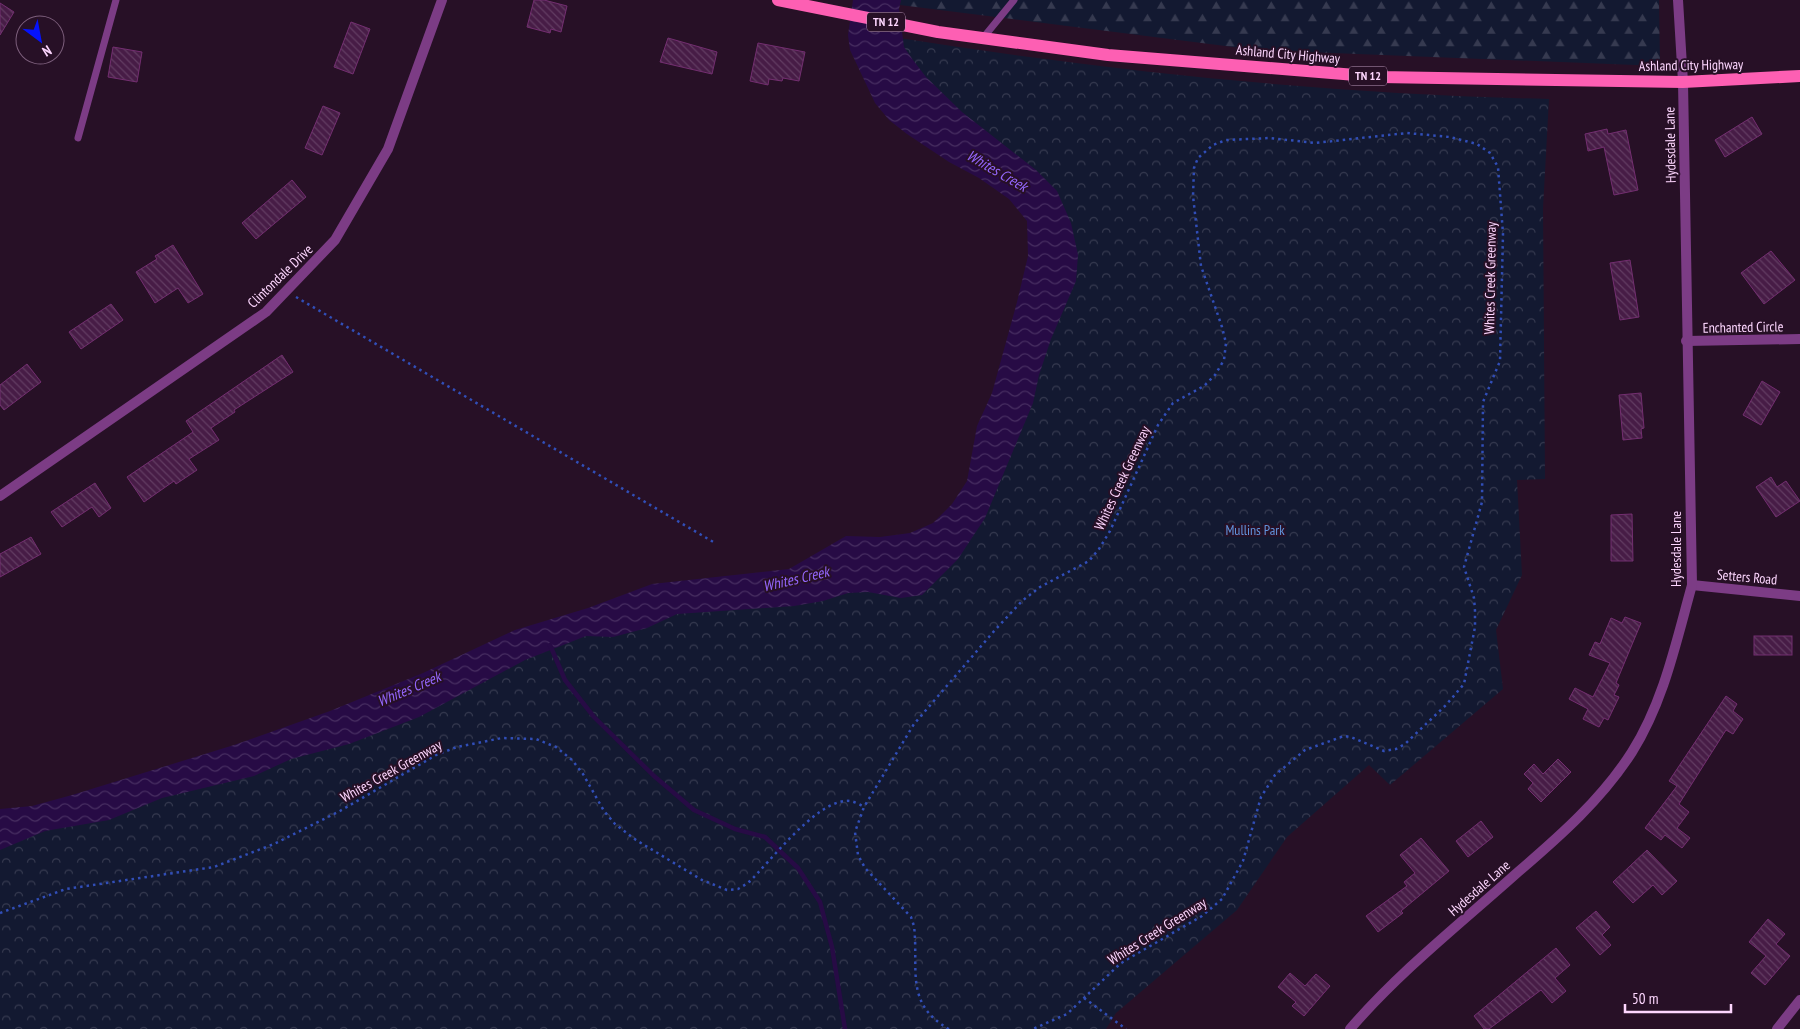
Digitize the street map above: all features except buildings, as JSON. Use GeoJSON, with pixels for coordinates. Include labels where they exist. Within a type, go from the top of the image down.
{"type":"FeatureCollection","features":[{"type":"Feature","properties":{"kind":"main road","name":"Ashland City Highway"},"geometry":{"type":"LineString","coordinates":[[787,1],[938,32],[1108,55],[1380,77],[1683,82],[1800,76]]}},
{"type":"Feature","properties":{"kind":"street","name":"Clintondale Drive"},"geometry":{"type":"LineString","coordinates":[[0,496],[266,312],[336,240],[388,149],[442,0]]}},
{"type":"Feature","properties":{"kind":"street","name":"Hydesdale Lane"},"geometry":{"type":"LineString","coordinates":[[1350,1029],[1369,1007],[1424,954],[1558,837],[1597,798],[1632,752],[1652,714],[1670,666],[1692,586],[1686,342],[1683,82],[1678,0]]}},
{"type":"Feature","properties":{"kind":"street","name":"Enchanted Circle"},"geometry":{"type":"LineString","coordinates":[[1686,342],[1800,339]]}},
{"type":"Feature","properties":{"kind":"street","name":"Setters Road"},"geometry":{"type":"LineString","coordinates":[[1692,586],[1800,596]]}},
{"type":"Feature","properties":{"kind":"street"},"geometry":{"type":"LineString","coordinates":[[1777,1029],[1800,1000]]}},
{"type":"Feature","properties":{"kind":"lane"},"geometry":{"type":"LineString","coordinates":[[78,138],[116,0]]}},
{"type":"Feature","properties":{"kind":"lane"},"geometry":{"type":"LineString","coordinates":[[983,38],[1014,0]]}},
{"type":"Feature","properties":{"kind":"path","name":"Whites Creek Greenway"},"geometry":{"type":"LineString","coordinates":[[949,1029],[930,1016],[920,1001],[916,988],[915,935],[911,917],[865,868],[858,855],[855,832],[864,807],[914,724],[995,630],[1028,596],[1040,587],[1089,561],[1110,531],[1158,424],[1173,404],[1204,386],[1220,367],[1226,343],[1201,266],[1193,196],[1194,168],[1205,150],[1226,140],[1245,138],[1315,143],[1426,133],[1477,144],[1490,153],[1498,167],[1503,234],[1500,361],[1484,402],[1482,502],[1464,567],[1474,598],[1475,611],[1475,627],[1464,684],[1446,705],[1405,744],[1396,749],[1384,751],[1351,737],[1344,736],[1305,750],[1274,775],[1256,808],[1243,861],[1222,899],[1202,916],[1121,963],[1067,1014],[1033,1029]]}},
{"type":"Feature","properties":{"kind":"path"},"geometry":{"type":"LineString","coordinates":[[286,291],[715,543]]}},
{"type":"Feature","properties":{"kind":"path","name":"Whites Creek Greenway"},"geometry":{"type":"LineString","coordinates":[[0,913],[66,889],[214,867],[274,844],[340,811],[436,755],[491,739],[536,738],[556,747],[583,774],[604,811],[624,831],[702,880],[727,890],[738,889],[748,884],[797,832],[827,806],[848,800],[864,807]]}},
{"type":"Feature","properties":{"kind":"path"},"geometry":{"type":"LineString","coordinates":[[1084,998],[1126,1029]]}},
{"type":"Feature","properties":{"kind":"green space"},"geometry":{"type":"Polygon","coordinates":[[[901,0],[1659,0],[1660,66],[1257,50],[900,5],[901,0]]]}},
{"type":"Feature","properties":{"kind":"green space","name":"Mullins Park"},"geometry":{"type":"Polygon","coordinates":[[[899,38],[1061,61],[1223,79],[1386,92],[1549,99],[1543,208],[1545,479],[1517,480],[1522,575],[1496,630],[1503,689],[1390,785],[1369,765],[1287,837],[1237,910],[1116,1013],[1106,1029],[0,1029],[0,837],[570,635],[687,604],[843,581],[971,514],[1047,191],[921,94],[899,38]]]}},
{"type":"Feature","properties":{"kind":"water","name":"Whites Creek"},"geometry":{"type":"Polygon","coordinates":[[[853,0],[901,0],[899,9],[904,47],[913,60],[926,77],[962,112],[1036,170],[1057,191],[1071,223],[1078,255],[1076,281],[1051,339],[1039,375],[1033,403],[985,518],[958,559],[922,595],[901,598],[868,592],[848,593],[823,601],[794,606],[677,614],[647,628],[613,637],[586,636],[525,660],[419,717],[349,744],[291,759],[254,776],[162,798],[109,820],[45,831],[0,850],[0,809],[32,806],[234,745],[330,711],[423,673],[515,630],[588,608],[652,584],[789,569],[846,536],[880,537],[910,533],[933,523],[952,504],[967,481],[977,426],[992,393],[1028,256],[1027,221],[1009,199],[979,178],[949,162],[907,134],[889,120],[875,103],[850,50],[848,35],[853,0]]]}},
{"type":"Feature","properties":{"kind":"waterway"},"geometry":{"type":"LineString","coordinates":[[550,645],[565,680],[594,717],[654,776],[694,810],[735,829],[765,837],[798,868],[820,902],[832,947],[845,1029]]}}]}
